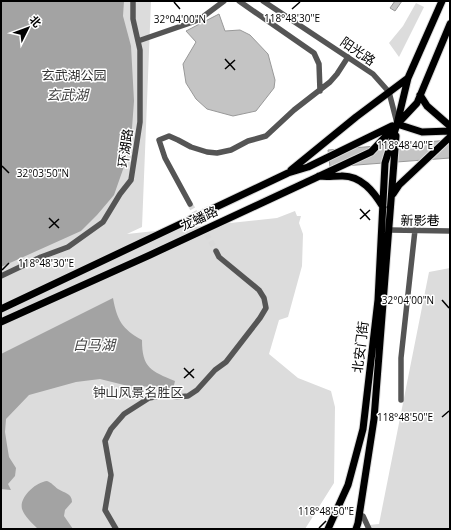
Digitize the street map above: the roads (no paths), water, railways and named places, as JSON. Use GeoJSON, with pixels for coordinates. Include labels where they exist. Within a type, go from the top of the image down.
{"type":"FeatureCollection","features":[{"type":"Feature","properties":{"kind":"main road"},"geometry":{"type":"LineString","coordinates":[[361,522],[374,419],[390,230],[397,124],[408,78],[442,1]]}},
{"type":"Feature","properties":{"kind":"main road","name":"龙蟠路"},"geometry":{"type":"LineString","coordinates":[[1,322],[150,255],[370,152],[417,104],[450,24]]}},
{"type":"Feature","properties":{"kind":"main road"},"geometry":{"type":"LineString","coordinates":[[288,173],[408,78]]}},
{"type":"Feature","properties":{"kind":"main road"},"geometry":{"type":"LineString","coordinates":[[420,94],[427,106],[450,126]]}},
{"type":"Feature","properties":{"kind":"main road"},"geometry":{"type":"LineString","coordinates":[[397,124],[422,132],[450,131]]}},
{"type":"Feature","properties":{"kind":"main road","name":"龙蟠路"},"geometry":{"type":"LineString","coordinates":[[1,309],[288,173],[308,167],[397,124]]}},
{"type":"Feature","properties":{"kind":"main road","name":"北安门街"},"geometry":{"type":"LineString","coordinates":[[330,527],[348,485],[363,429],[378,300],[385,163],[397,124]]}},
{"type":"Feature","properties":{"kind":"main road"},"geometry":{"type":"LineString","coordinates":[[392,194],[450,137]]}},
{"type":"Feature","properties":{"kind":"main road"},"geometry":{"type":"LineString","coordinates":[[318,176],[348,176],[354,178],[362,182],[370,189],[383,207]]}},
{"type":"Feature","properties":{"kind":"street","name":"环湖路"},"geometry":{"type":"LineString","coordinates":[[1,276],[41,257],[68,247],[103,222],[120,194],[131,180],[140,122],[140,50],[133,19],[133,1]]}},
{"type":"Feature","properties":{"kind":"street"},"geometry":{"type":"LineString","coordinates":[[138,41],[190,23],[200,18],[224,1]]}},
{"type":"Feature","properties":{"kind":"street"},"geometry":{"type":"LineString","coordinates":[[239,1],[314,53],[319,64],[320,91]]}},
{"type":"Feature","properties":{"kind":"street","name":"阳光路"},"geometry":{"type":"LineString","coordinates":[[263,1],[373,74],[389,92],[397,124]]}},
{"type":"Feature","properties":{"kind":"street"},"geometry":{"type":"LineString","coordinates":[[190,204],[165,158],[159,140],[169,136],[191,147],[211,153],[217,153],[230,150],[248,141],[266,136],[299,106],[320,91],[337,74],[348,57]]}},
{"type":"Feature","properties":{"kind":"street","name":"新影巷"},"geometry":{"type":"LineString","coordinates":[[390,230],[450,231]]}},
{"type":"Feature","properties":{"kind":"street"},"geometry":{"type":"LineString","coordinates":[[401,400],[401,358],[414,230]]}},
{"type":"Feature","properties":{"kind":"street"},"geometry":{"type":"LineString","coordinates":[[116,529],[105,510],[111,474],[105,441],[111,429],[124,414],[150,398],[165,395],[177,397],[188,396],[197,390],[215,370],[226,362],[266,308],[264,298],[259,290],[219,257],[216,251]]}},
{"type":"Feature","properties":{"kind":"street"},"geometry":{"type":"LineString","coordinates":[[361,522],[369,529]]}},
{"type":"Feature","properties":{"kind":"water","name":"玄武湖"},"geometry":{"type":"Polygon","coordinates":[[[1,1],[124,1],[123,16],[131,46],[134,101],[132,128],[127,158],[114,195],[81,231],[1,267],[1,1]]]}},
{"type":"Feature","properties":{"kind":"water","name":"白马湖"},"geometry":{"type":"Polygon","coordinates":[[[113,298],[116,312],[125,328],[142,340],[142,349],[146,363],[154,371],[175,381],[173,389],[128,386],[100,379],[76,382],[29,395],[6,419],[5,432],[9,457],[16,468],[15,476],[8,484],[11,490],[1,489],[1,354],[113,298]]]}},
{"type":"Feature","properties":{"kind":"water"},"geometry":{"type":"Polygon","coordinates":[[[47,481],[71,497],[72,502],[65,510],[64,516],[73,529],[38,529],[23,512],[23,500],[29,491],[38,484],[47,481]]]}},
{"type":"Feature","properties":{"kind":"tunnel"},"geometry":{"type":"LineString","coordinates":[[190,204],[216,251]]}},
{"type":"Feature","properties":{"kind":"park label","name":"玄武湖公园"},"geometry":{"type":"Point","coordinates":[74,75]}},
{"type":"Feature","properties":{"kind":"park label","name":"钟山风景名胜区"},"geometry":{"type":"Point","coordinates":[138,392]}}]}
